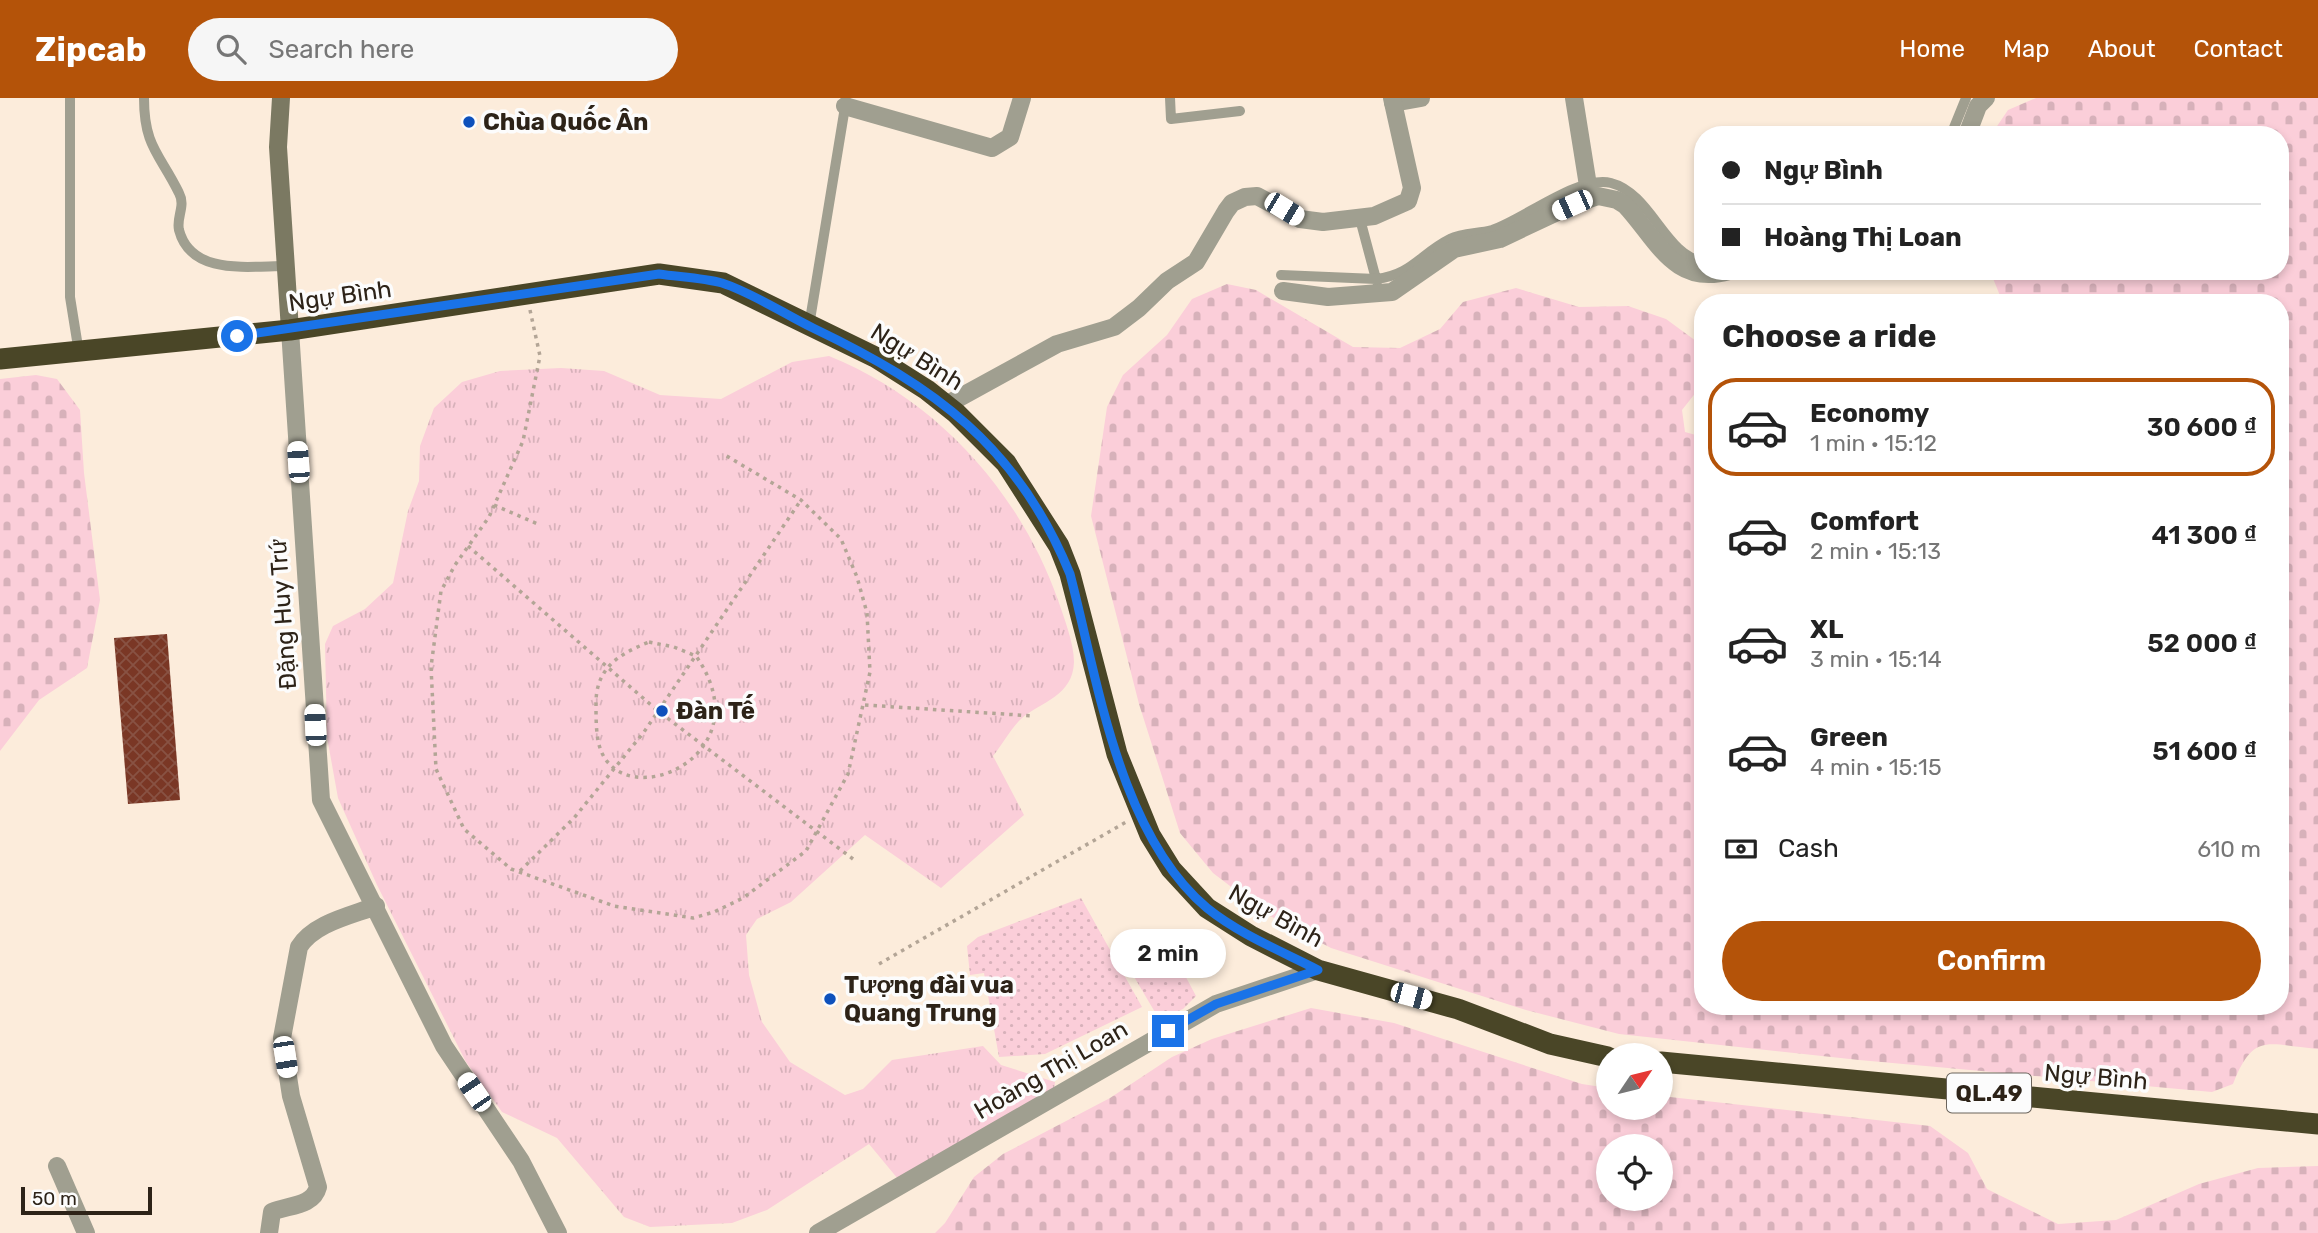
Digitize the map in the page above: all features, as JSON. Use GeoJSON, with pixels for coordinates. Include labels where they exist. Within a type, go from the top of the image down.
{"type":"FeatureCollection","features":[{"type":"Feature","properties":{"kind":"highway","name":"Ngự Bình"},"geometry":{"type":"LineString","coordinates":[[0,359],[290,330],[659,274],[723,284],[875,358],[946,405],[1006,463],[1059,546],[1070,574],[1117,754],[1150,835],[1171,869],[1207,908],[1251,936],[1318,970],[1458,1009],[1550,1044],[1596,1054]]}},
{"type":"Feature","properties":{"kind":"highway","name":"Ngự Bình"},"geometry":{"type":"LineString","coordinates":[[1673,1063],[2318,1124]]}},
{"type":"Feature","properties":{"kind":"street","name":"Đặng Huy Trứ"},"geometry":{"type":"LineString","coordinates":[[281,98],[278,147],[321,800],[444,1046],[521,1161],[558,1233]]}},
{"type":"Feature","properties":{"kind":"street"},"geometry":{"type":"LineString","coordinates":[[846,102],[992,148],[1010,137],[1022,98]]}},
{"type":"Feature","properties":{"kind":"street"},"geometry":{"type":"LineString","coordinates":[[946,405],[1056,344],[1114,327],[1167,281],[1196,262],[1232,203],[1245,197],[1257,196],[1300,219],[1323,222],[1360,219],[1408,201],[1411,195],[1393,101],[1421,98]]}},
{"type":"Feature","properties":{"kind":"street"},"geometry":{"type":"LineString","coordinates":[[1574,98],[1589,192]]}},
{"type":"Feature","properties":{"kind":"street"},"geometry":{"type":"LineString","coordinates":[[1970,126],[1986,98]]}},
{"type":"Feature","properties":{"kind":"street"},"geometry":{"type":"LineString","coordinates":[[1282,283],[1328,297],[1378,287],[1403,286],[1454,250],[1500,239],[1589,192],[1625,205],[1669,257],[1686,272],[1694,274]]}},
{"type":"Feature","properties":{"kind":"street"},"geometry":{"type":"LineString","coordinates":[[269,1233],[272,1212],[307,1202],[316,1194],[318,1187],[291,1096],[282,1038],[299,947],[305,938],[324,926],[376,906]]}},
{"type":"Feature","properties":{"kind":"street","name":"Hoàng Thị Loan"},"geometry":{"type":"LineString","coordinates":[[818,1233],[1216,1004],[1318,970]]}},
{"type":"Feature","properties":{"kind":"street"},"geometry":{"type":"LineString","coordinates":[[57,1166],[86,1233]]}},
{"type":"Feature","properties":{"kind":"lane"},"geometry":{"type":"LineString","coordinates":[[70,98],[70,297],[79,353]]}},
{"type":"Feature","properties":{"kind":"lane"},"geometry":{"type":"LineString","coordinates":[[144,98],[148,135],[155,156],[180,194],[182,203],[178,223],[181,238],[191,251],[208,264],[286,266]]}},
{"type":"Feature","properties":{"kind":"lane"},"geometry":{"type":"LineString","coordinates":[[1170,98],[1171,119],[1240,111]]}},
{"type":"Feature","properties":{"kind":"lane"},"geometry":{"type":"LineString","coordinates":[[1955,126],[1966,98]]}},
{"type":"Feature","properties":{"kind":"lane"},"geometry":{"type":"LineString","coordinates":[[809,326],[831,177],[846,102]]}},
{"type":"Feature","properties":{"kind":"lane"},"geometry":{"type":"LineString","coordinates":[[1589,192],[1610,183],[1630,192],[1680,250],[1694,260]]}},
{"type":"Feature","properties":{"kind":"lane"},"geometry":{"type":"LineString","coordinates":[[1360,219],[1378,287]]}},
{"type":"Feature","properties":{"kind":"path"},"geometry":{"type":"LineString","coordinates":[[527,294],[540,356],[523,441],[494,505],[441,591],[431,667],[436,769],[464,829],[485,849],[520,872],[614,906],[693,918],[743,898],[806,851],[848,774],[865,705],[871,643],[867,613],[857,577],[841,539],[800,500],[725,455]]}},
{"type":"Feature","properties":{"kind":"path"},"geometry":{"type":"LineString","coordinates":[[520,872],[574,818],[658,711],[800,500]]}},
{"type":"Feature","properties":{"kind":"path"},"geometry":{"type":"LineString","coordinates":[[494,505],[541,525]]}},
{"type":"Feature","properties":{"kind":"path"},"geometry":{"type":"LineString","coordinates":[[468,546],[658,711],[853,859]]}},
{"type":"Feature","properties":{"kind":"path"},"geometry":{"type":"LineString","coordinates":[[649,642],[674,647],[695,656],[714,691],[716,717],[705,747],[667,775],[643,778],[614,769],[600,750],[597,728],[597,692],[606,666],[624,652],[649,642]]}},
{"type":"Feature","properties":{"kind":"path"},"geometry":{"type":"LineString","coordinates":[[865,705],[1034,716]]}},
{"type":"Feature","properties":{"kind":"path"},"geometry":{"type":"LineString","coordinates":[[878,964],[1093,839],[1141,815]]}},
{"type":"Feature","properties":{"kind":"green space"},"geometry":{"type":"Polygon","coordinates":[[[2036,98],[2318,98],[2318,1049],[2264,1045],[2248,1056],[2233,1084],[2212,1092],[1859,1060],[1619,1034],[1526,1010],[1331,948],[1268,915],[1213,873],[1180,833],[1139,704],[1091,516],[1107,407],[1123,375],[1167,335],[1192,299],[1227,284],[1256,290],[1353,347],[1400,348],[1440,329],[1463,302],[1516,288],[1579,307],[1628,306],[1666,319],[1694,340],[1694,395],[1682,410],[1685,432],[1694,434],[1694,1015],[2289,1015],[2289,294],[1999,294],[1994,280],[2289,280],[2289,126],[1997,126],[2008,110],[2036,98]]]}},
{"type":"Feature","properties":{"kind":"green space"},"geometry":{"type":"Polygon","coordinates":[[[829,356],[868,374],[905,397],[969,454],[997,487],[1042,560],[1066,623],[1074,662],[1072,674],[1062,690],[1022,718],[993,756],[1024,815],[941,888],[865,835],[791,902],[757,919],[746,935],[749,975],[762,1022],[790,1062],[845,1095],[863,1089],[892,1060],[983,1046],[1001,1065],[1055,1082],[1054,1089],[898,1179],[869,1144],[767,1210],[732,1223],[650,1227],[624,1217],[557,1138],[502,1112],[466,1062],[377,885],[338,798],[327,737],[325,644],[333,626],[365,609],[393,583],[408,511],[419,481],[420,446],[434,408],[462,382],[500,371],[561,368],[604,371],[660,395],[721,399],[792,362],[829,356]]]}},
{"type":"Feature","properties":{"kind":"green space"},"geometry":{"type":"Polygon","coordinates":[[[36,375],[57,379],[80,410],[84,473],[100,600],[87,668],[39,700],[0,751],[0,379],[36,375]]]}},
{"type":"Feature","properties":{"kind":"green space"},"geometry":{"type":"Polygon","coordinates":[[[1081,898],[1142,1007],[1045,1054],[999,1057],[984,973],[970,975],[967,946],[978,937],[1081,898]]]}},
{"type":"Feature","properties":{"kind":"green space"},"geometry":{"type":"Polygon","coordinates":[[[1172,951],[1196,996],[1183,1009],[1159,1019],[1123,958],[1172,951]]]}},
{"type":"Feature","properties":{"kind":"green space"},"geometry":{"type":"Polygon","coordinates":[[[1311,1008],[1394,1023],[1582,1084],[1596,1086],[1596,1120],[1673,1120],[1673,1097],[1930,1126],[1968,1153],[1987,1189],[2058,1224],[2116,1220],[2199,1184],[2258,1168],[2318,1166],[2318,1233],[935,1233],[945,1223],[974,1177],[1003,1154],[1110,1098],[1172,1057],[1212,1039],[1311,1008]]]}},
{"type":"Feature","properties":{"kind":"building"},"geometry":{"type":"Polygon","coordinates":[[[167,634],[180,800],[128,804],[114,638],[167,634]]]}},
{"type":"Feature","properties":{"kind":"place","name":"Chùa Quốc Ân"},"geometry":{"type":"Point","coordinates":[469,122]}},
{"type":"Feature","properties":{"kind":"place","name":"Đàn Tế"},"geometry":{"type":"Point","coordinates":[662,711]}},
{"type":"Feature","properties":{"kind":"place","name":"Tượng đài vua Quang Trung"},"geometry":{"type":"Point","coordinates":[830,999]}},
{"type":"Feature","properties":{"kind":"route"},"geometry":{"type":"LineString","coordinates":[[237,336],[659,274],[723,284],[875,358],[927,390],[956,413],[1006,463],[1059,546],[1070,574],[1117,754],[1150,835],[1171,869],[1207,908],[1251,936],[1318,970],[1216,1004],[1168,1031]]}}]}
